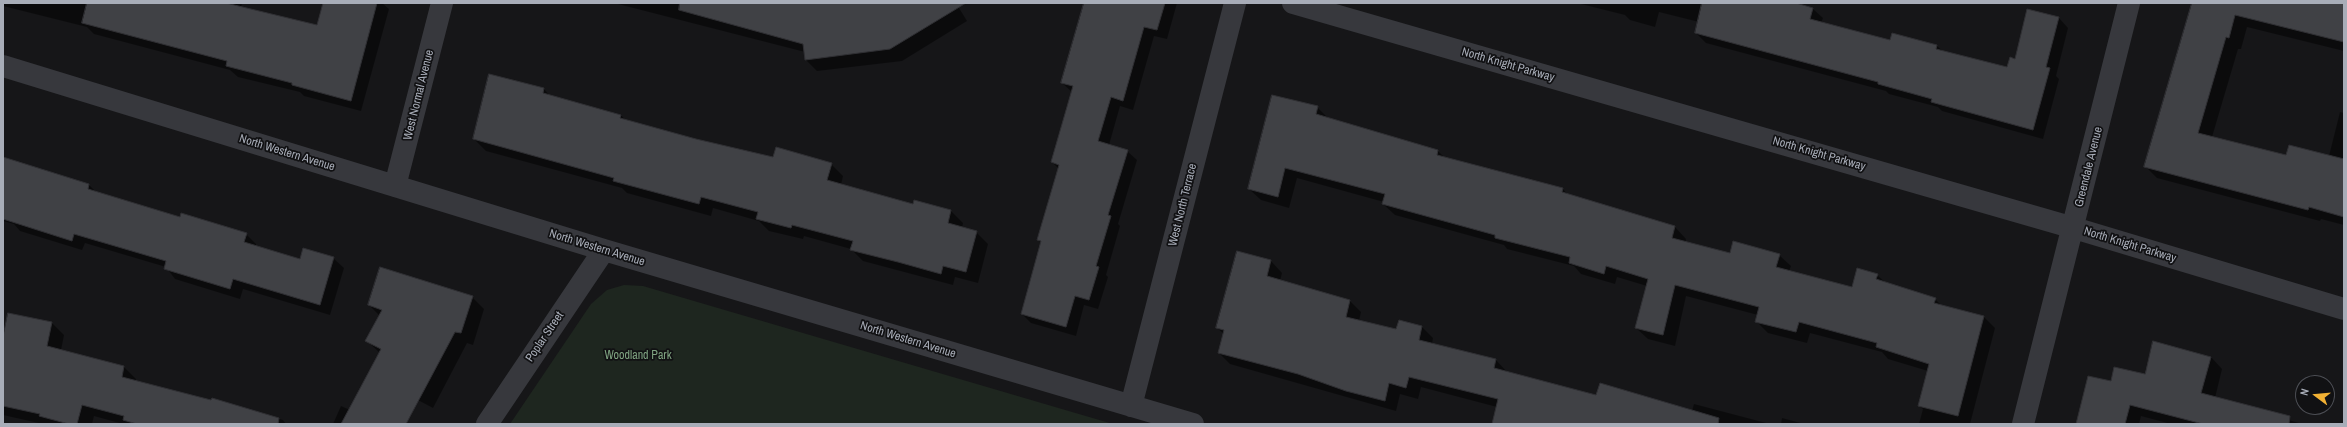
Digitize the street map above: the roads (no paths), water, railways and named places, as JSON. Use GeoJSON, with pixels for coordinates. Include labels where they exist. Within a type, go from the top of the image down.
{"type":"FeatureCollection","features":[{"type":"Feature","properties":{"kind":"street","name":"West Normal Avenue"},"geometry":{"type":"LineString","coordinates":[[395,186],[442,3]]}},
{"type":"Feature","properties":{"kind":"street","name":"West North Terrace"},"geometry":{"type":"LineString","coordinates":[[1131,406],[1235,3]]}},
{"type":"Feature","properties":{"kind":"street","name":"North Knight Parkway"},"geometry":{"type":"LineString","coordinates":[[1293,3],[2074,228],[2344,309]]}},
{"type":"Feature","properties":{"kind":"street","name":"Greendale Avenue"},"geometry":{"type":"LineString","coordinates":[[2023,424],[2074,228],[2129,3]]}},
{"type":"Feature","properties":{"kind":"street","name":"North Western Avenue"},"geometry":{"type":"LineString","coordinates":[[3,66],[604,250],[1193,424]]}},
{"type":"Feature","properties":{"kind":"street","name":"Poplar Street"},"geometry":{"type":"LineString","coordinates":[[487,424],[604,250]]}},
{"type":"Feature","properties":{"kind":"park label","name":"Woodland Park"},"geometry":{"type":"Point","coordinates":[638,356]}}]}
